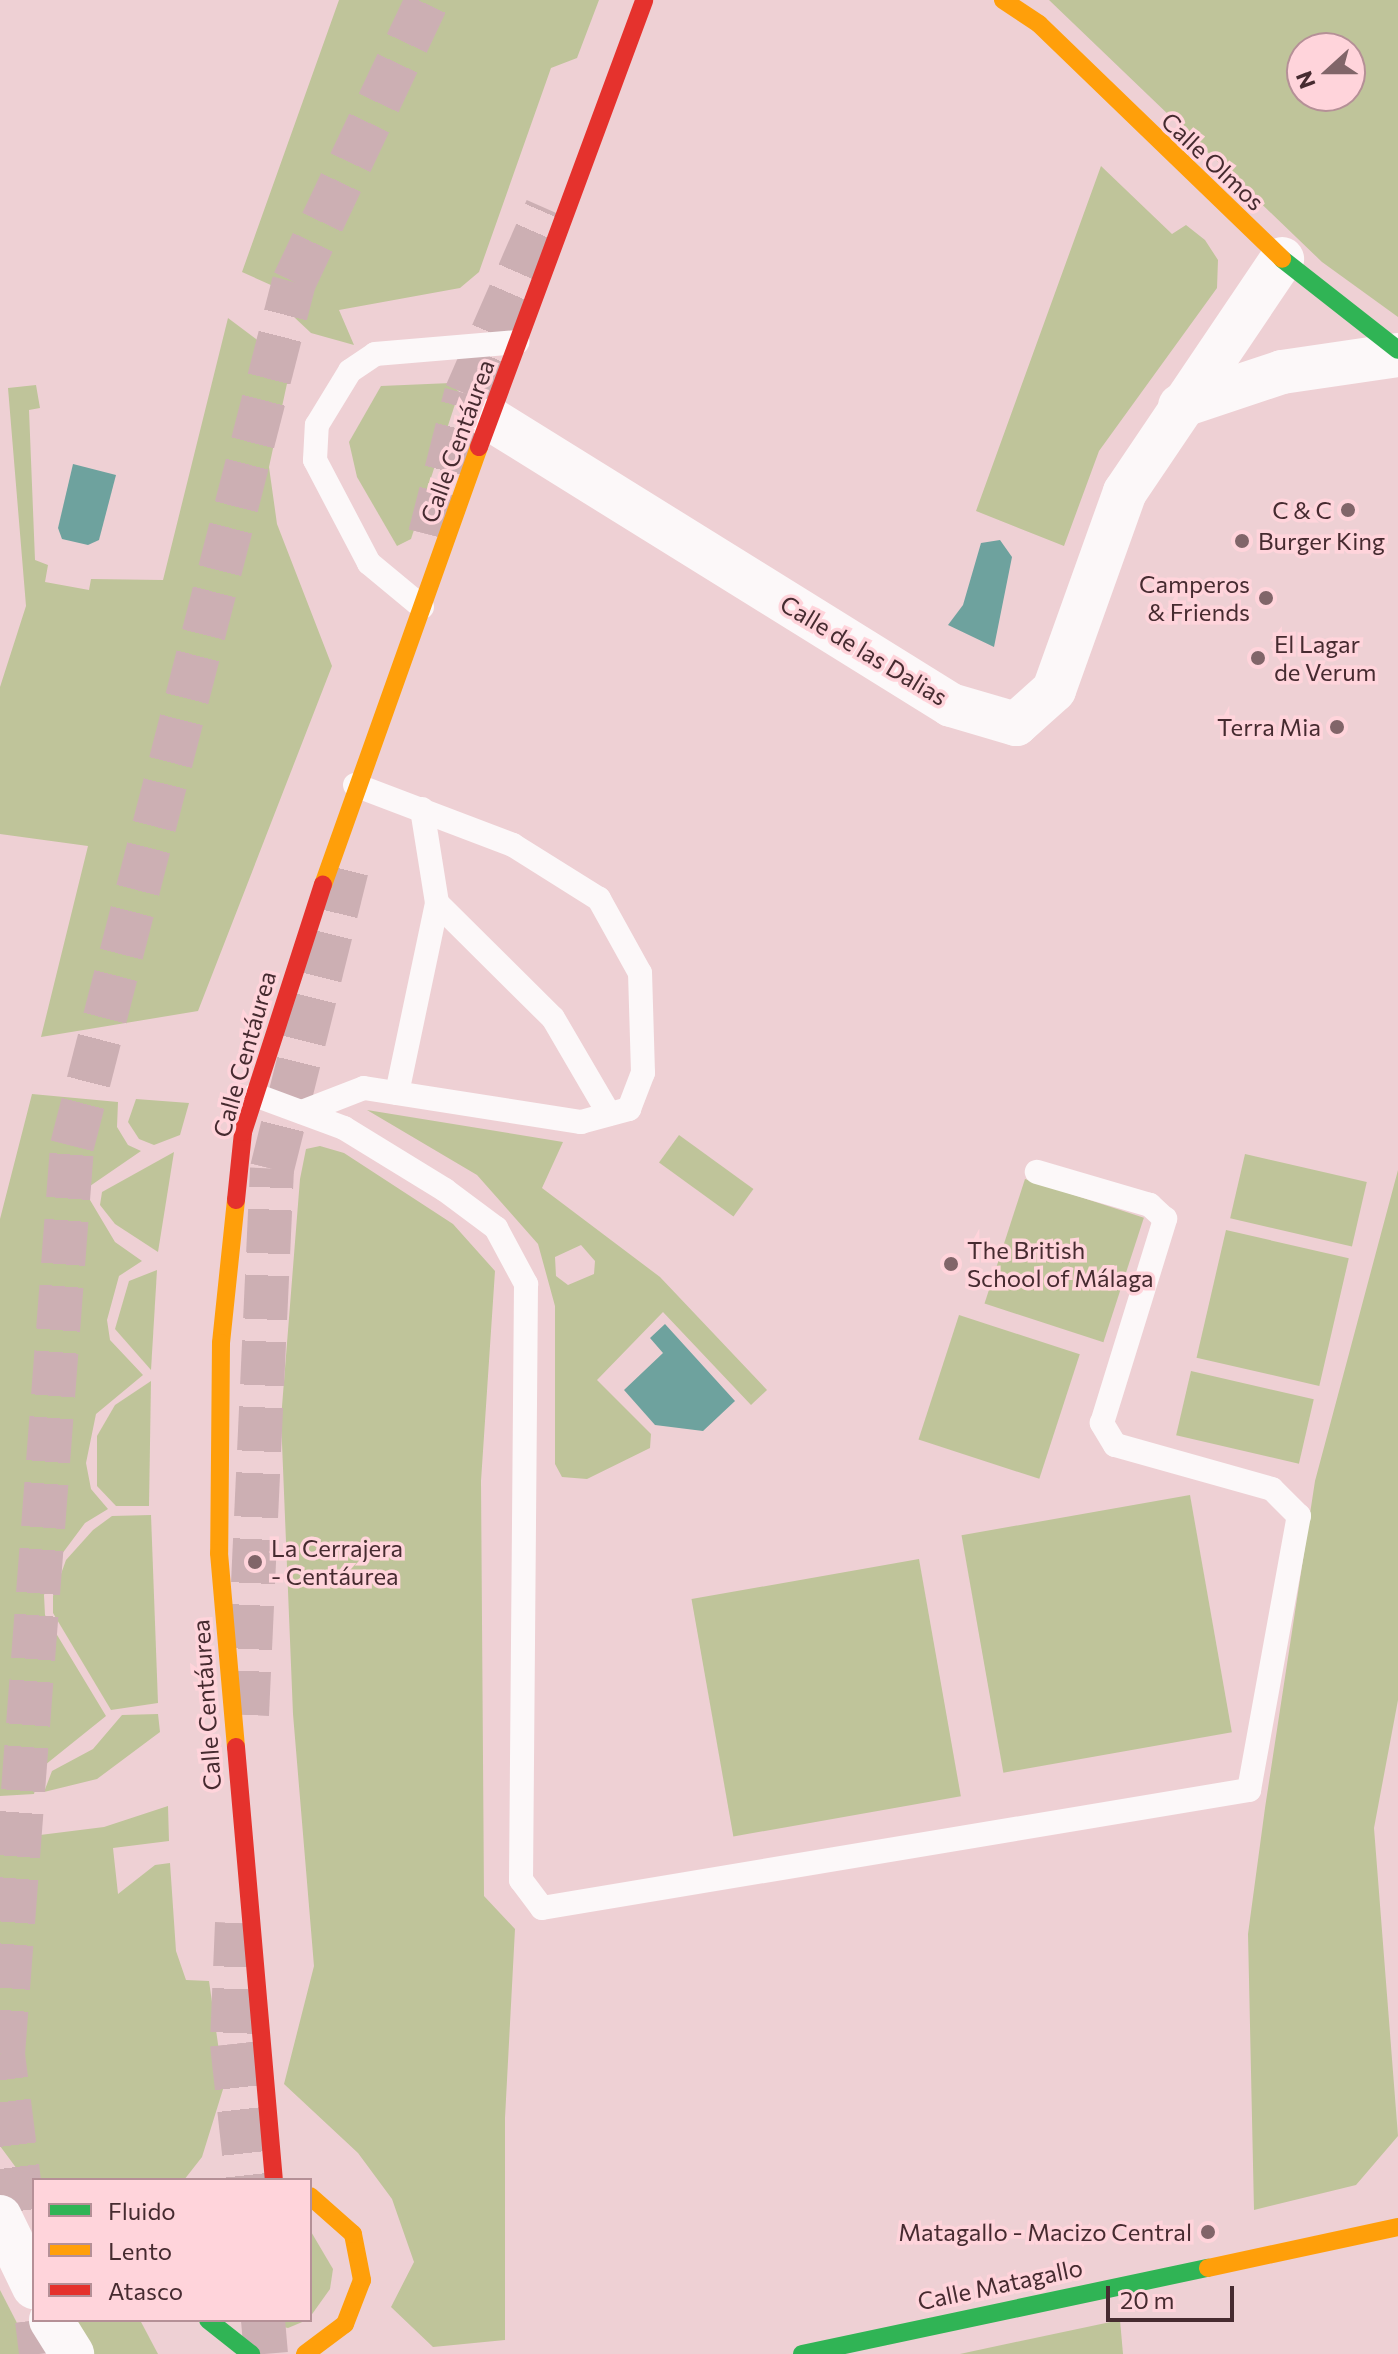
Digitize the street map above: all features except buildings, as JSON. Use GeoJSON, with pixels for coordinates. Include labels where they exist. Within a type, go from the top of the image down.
{"type":"FeatureCollection","features":[{"type":"Feature","properties":{"kind":"street","name":"Calle Centáurea"},"geometry":{"type":"LineString","coordinates":[[274,2178],[219,1553],[221,1343],[243,1132],[355,785],[492,420],[517,342],[644,0]]}},
{"type":"Feature","properties":{"kind":"street","name":"Calle Olmos"},"geometry":{"type":"LineString","coordinates":[[1003,0],[1039,24],[1282,259],[1398,352]]}},
{"type":"Feature","properties":{"kind":"street","name":"Calle de las Dalias"},"geometry":{"type":"LineString","coordinates":[[492,420],[951,705],[1016,724],[1054,690],[1125,492],[1180,406],[1282,259]]}},
{"type":"Feature","properties":{"kind":"street"},"geometry":{"type":"LineString","coordinates":[[1180,406],[1282,372],[1398,352]]}},
{"type":"Feature","properties":{"kind":"street"},"geometry":{"type":"LineString","coordinates":[[305,2354],[336,2344],[357,2303],[361,2257],[338,2215],[312,2197]]}},
{"type":"Feature","properties":{"kind":"street","name":"Calle Matagallo"},"geometry":{"type":"LineString","coordinates":[[802,2354],[1398,2227]]}},
{"type":"Feature","properties":{"kind":"street"},"geometry":{"type":"LineString","coordinates":[[14,2232],[32,2282]]}},
{"type":"Feature","properties":{"kind":"street"},"geometry":{"type":"LineString","coordinates":[[52,2322],[72,2354]]}},
{"type":"Feature","properties":{"kind":"street"},"geometry":{"type":"LineString","coordinates":[[211,2322],[251,2354]]}},
{"type":"Feature","properties":{"kind":"lane"},"geometry":{"type":"LineString","coordinates":[[422,607],[369,563],[315,460],[317,425],[350,371],[375,354],[517,342]]}},
{"type":"Feature","properties":{"kind":"lane"},"geometry":{"type":"LineString","coordinates":[[302,1112],[364,1088],[581,1122],[629,1109],[643,1073],[640,973],[599,899],[513,845],[355,785]]}},
{"type":"Feature","properties":{"kind":"lane"},"geometry":{"type":"LineString","coordinates":[[397,1093],[437,903],[422,809]]}},
{"type":"Feature","properties":{"kind":"lane"},"geometry":{"type":"LineString","coordinates":[[437,903],[553,1018],[609,1114]]}},
{"type":"Feature","properties":{"kind":"lane"},"geometry":{"type":"LineString","coordinates":[[255,1095],[344,1128],[496,1228],[526,1284],[521,1880],[542,1908],[1249,1790],[1299,1516],[1272,1489],[1115,1445],[1102,1423],[1165,1219],[1150,1205],[1037,1172]]}},
{"type":"Feature","properties":{"kind":"green space"},"geometry":{"type":"Polygon","coordinates":[[[339,0],[599,0],[577,58],[551,68],[479,272],[460,288],[339,310],[354,345],[311,333],[294,317],[300,298],[242,272],[339,0]]]}},
{"type":"Feature","properties":{"kind":"green space"},"geometry":{"type":"Polygon","coordinates":[[[1049,0],[1398,0],[1398,317],[1322,262],[1049,0]]]}},
{"type":"Feature","properties":{"kind":"green space"},"geometry":{"type":"Polygon","coordinates":[[[1101,166],[1172,234],[1186,225],[1205,240],[1218,260],[1217,288],[1099,451],[1064,546],[976,511],[1101,166]]]}},
{"type":"Feature","properties":{"kind":"green space"},"geometry":{"type":"Polygon","coordinates":[[[228,318],[291,365],[269,467],[277,524],[332,666],[198,1011],[41,1037],[88,846],[0,834],[0,687],[26,606],[8,388],[36,385],[40,408],[29,410],[35,560],[48,565],[45,582],[89,590],[91,579],[163,580],[228,318]]]}},
{"type":"Feature","properties":{"kind":"green space"},"geometry":{"type":"Polygon","coordinates":[[[451,383],[459,392],[411,539],[397,546],[357,477],[349,442],[381,386],[451,383]]]}},
{"type":"Feature","properties":{"kind":"green space"},"geometry":{"type":"Polygon","coordinates":[[[32,1094],[118,1102],[117,1127],[128,1145],[141,1151],[90,1186],[90,1200],[115,1242],[142,1261],[119,1276],[107,1320],[110,1340],[143,1375],[96,1414],[86,1463],[91,1489],[108,1509],[85,1523],[56,1562],[44,1595],[45,1615],[106,1716],[40,1769],[34,1794],[0,1796],[0,1219],[32,1094]]]}},
{"type":"Feature","properties":{"kind":"green space"},"geometry":{"type":"Polygon","coordinates":[[[136,1099],[189,1103],[180,1135],[154,1145],[139,1139],[128,1122],[136,1099]]]}},
{"type":"Feature","properties":{"kind":"green space"},"geometry":{"type":"Polygon","coordinates":[[[367,1110],[563,1142],[542,1188],[660,1277],[767,1390],[751,1405],[663,1312],[597,1380],[651,1434],[650,1448],[587,1479],[562,1477],[555,1464],[555,1306],[538,1244],[477,1175],[367,1110]],[[581,1245],[555,1257],[556,1276],[568,1285],[594,1274],[595,1261],[581,1245]]]}},
{"type":"Feature","properties":{"kind":"green space"},"geometry":{"type":"Polygon","coordinates":[[[679,1135],[753,1189],[733,1217],[659,1163],[679,1135]]]}},
{"type":"Feature","properties":{"kind":"green space"},"geometry":{"type":"Polygon","coordinates":[[[320,1146],[344,1153],[453,1224],[495,1271],[481,1481],[484,1896],[515,1929],[505,2118],[505,2340],[433,2347],[391,2307],[414,2262],[392,2199],[358,2153],[284,2084],[314,1966],[293,1714],[281,1419],[300,1179],[306,1149],[320,1146]]]}},
{"type":"Feature","properties":{"kind":"green space"},"geometry":{"type":"Polygon","coordinates":[[[174,1152],[158,1252],[115,1224],[100,1205],[102,1192],[174,1152]]]}},
{"type":"Feature","properties":{"kind":"green space"},"geometry":{"type":"Polygon","coordinates":[[[1245,1154],[1367,1182],[1352,1246],[1230,1218],[1245,1154]]]}},
{"type":"Feature","properties":{"kind":"green space"},"geometry":{"type":"Polygon","coordinates":[[[1398,1170],[1398,1700],[1374,1828],[1398,2136],[1356,2185],[1254,2210],[1248,1934],[1265,1808],[1315,1481],[1398,1170]]]}},
{"type":"Feature","properties":{"kind":"green space"},"geometry":{"type":"Polygon","coordinates":[[[1025,1179],[1144,1218],[1103,1342],[985,1304],[1025,1179]]]}},
{"type":"Feature","properties":{"kind":"green space"},"geometry":{"type":"Polygon","coordinates":[[[1226,1230],[1349,1258],[1319,1386],[1197,1358],[1226,1230]]]}},
{"type":"Feature","properties":{"kind":"green space"},"geometry":{"type":"Polygon","coordinates":[[[157,1270],[151,1370],[115,1329],[129,1281],[157,1270]]]}},
{"type":"Feature","properties":{"kind":"green space"},"geometry":{"type":"Polygon","coordinates":[[[959,1315],[1080,1354],[1039,1479],[919,1440],[959,1315]]]}},
{"type":"Feature","properties":{"kind":"green space"},"geometry":{"type":"Polygon","coordinates":[[[1191,1371],[1314,1399],[1299,1464],[1176,1435],[1191,1371]]]}},
{"type":"Feature","properties":{"kind":"green space"},"geometry":{"type":"Polygon","coordinates":[[[151,1381],[149,1506],[116,1506],[97,1486],[97,1436],[115,1405],[151,1381]]]}},
{"type":"Feature","properties":{"kind":"green space"},"geometry":{"type":"Polygon","coordinates":[[[1190,1495],[1232,1732],[1003,1773],[962,1535],[1190,1495]]]}},
{"type":"Feature","properties":{"kind":"green space"},"geometry":{"type":"Polygon","coordinates":[[[151,1515],[158,1703],[111,1710],[53,1613],[53,1596],[66,1560],[93,1530],[112,1516],[151,1515]]]}},
{"type":"Feature","properties":{"kind":"green space"},"geometry":{"type":"Polygon","coordinates":[[[919,1559],[961,1796],[733,1836],[692,1599],[919,1559]]]}},
{"type":"Feature","properties":{"kind":"green space"},"geometry":{"type":"Polygon","coordinates":[[[158,1714],[160,1732],[97,1779],[44,1792],[52,1771],[93,1749],[122,1715],[158,1714]]]}},
{"type":"Feature","properties":{"kind":"green space"},"geometry":{"type":"Polygon","coordinates":[[[168,1806],[169,1841],[113,1848],[118,1894],[155,1865],[170,1863],[176,1951],[186,1980],[209,1981],[224,2086],[202,2157],[186,2178],[32,2178],[32,2189],[0,2146],[0,1840],[104,1827],[168,1806]]]}},
{"type":"Feature","properties":{"kind":"green space"},"geometry":{"type":"Polygon","coordinates":[[[312,2233],[333,2269],[330,2289],[312,2314],[312,2233]]]}},
{"type":"Feature","properties":{"kind":"green space"},"geometry":{"type":"Polygon","coordinates":[[[0,2290],[33,2354],[0,2354],[0,2290]]]}},
{"type":"Feature","properties":{"kind":"green space"},"geometry":{"type":"Polygon","coordinates":[[[1120,2320],[1123,2354],[960,2354],[969,2352],[1120,2320]]]}},
{"type":"Feature","properties":{"kind":"green space"},"geometry":{"type":"Polygon","coordinates":[[[69,2322],[141,2322],[158,2354],[93,2354],[69,2322]]]}},
{"type":"Feature","properties":{"kind":"green space"},"geometry":{"type":"Polygon","coordinates":[[[259,2322],[302,2322],[288,2328],[259,2322]]]}},
{"type":"Feature","properties":{"kind":"water"},"geometry":{"type":"Polygon","coordinates":[[[73,464],[116,475],[99,540],[88,545],[62,539],[58,528],[73,464]]]}},
{"type":"Feature","properties":{"kind":"water"},"geometry":{"type":"Polygon","coordinates":[[[1000,540],[1012,557],[994,647],[948,625],[963,605],[981,543],[1000,540]]]}},
{"type":"Feature","properties":{"kind":"water"},"geometry":{"type":"Polygon","coordinates":[[[665,1324],[735,1401],[703,1431],[655,1425],[624,1390],[663,1353],[650,1338],[665,1324]]]}},
{"type":"Feature","properties":{"kind":"tunnel"},"geometry":{"type":"LineString","coordinates":[[31,2276],[3,2054],[72,1146],[294,282],[427,0]]}},
{"type":"Feature","properties":{"kind":"tunnel"},"geometry":{"type":"LineString","coordinates":[[430,535],[466,394],[547,209]]}},
{"type":"Feature","properties":{"kind":"tunnel"},"geometry":{"type":"LineString","coordinates":[[247,1715],[272,1169],[348,865]]}},
{"type":"Feature","properties":{"kind":"tunnel"},"geometry":{"type":"LineString","coordinates":[[237,1923],[232,2044],[247,2178]]}},
{"type":"Feature","properties":{"kind":"tunnel"},"geometry":{"type":"LineString","coordinates":[[37,2322],[41,2354]]}},
{"type":"Feature","properties":{"kind":"tunnel"},"geometry":{"type":"LineString","coordinates":[[263,2322],[266,2354]]}},
{"type":"Feature","properties":{"kind":"traffic: fast"},"geometry":{"type":"LineString","coordinates":[[1282,259],[1398,350]]}},
{"type":"Feature","properties":{"kind":"traffic: fast"},"geometry":{"type":"LineString","coordinates":[[802,2354],[1208,2268]]}},
{"type":"Feature","properties":{"kind":"traffic: fast"},"geometry":{"type":"LineString","coordinates":[[211,2322],[251,2354]]}},
{"type":"Feature","properties":{"kind":"traffic: slow"},"geometry":{"type":"LineString","coordinates":[[1003,0],[1039,24],[1282,259]]}},
{"type":"Feature","properties":{"kind":"traffic: slow"},"geometry":{"type":"LineString","coordinates":[[323,885],[479,447]]}},
{"type":"Feature","properties":{"kind":"traffic: slow"},"geometry":{"type":"LineString","coordinates":[[236,1200],[221,1343],[219,1553],[236,1747]]}},
{"type":"Feature","properties":{"kind":"traffic: slow"},"geometry":{"type":"LineString","coordinates":[[305,2354],[345,2324],[362,2280],[353,2234],[312,2198]]}},
{"type":"Feature","properties":{"kind":"traffic: slow"},"geometry":{"type":"LineString","coordinates":[[1208,2268],[1398,2227]]}},
{"type":"Feature","properties":{"kind":"traffic: jam"},"geometry":{"type":"LineString","coordinates":[[479,447],[644,0]]}},
{"type":"Feature","properties":{"kind":"traffic: jam"},"geometry":{"type":"LineString","coordinates":[[236,1200],[243,1132],[323,885]]}},
{"type":"Feature","properties":{"kind":"traffic: jam"},"geometry":{"type":"LineString","coordinates":[[236,1747],[274,2178]]}},
{"type":"Feature","properties":{"kind":"place","name":"C & C"},"geometry":{"type":"Point","coordinates":[1348,510]}},
{"type":"Feature","properties":{"kind":"place","name":"Burger King"},"geometry":{"type":"Point","coordinates":[1242,541]}},
{"type":"Feature","properties":{"kind":"place","name":"Camperos & Friends"},"geometry":{"type":"Point","coordinates":[1266,598]}},
{"type":"Feature","properties":{"kind":"place","name":"El Lagar de Verum"},"geometry":{"type":"Point","coordinates":[1258,658]}},
{"type":"Feature","properties":{"kind":"place","name":"Terra Mia"},"geometry":{"type":"Point","coordinates":[1337,727]}},
{"type":"Feature","properties":{"kind":"place","name":"The British School of Málaga"},"geometry":{"type":"Point","coordinates":[951,1264]}},
{"type":"Feature","properties":{"kind":"place","name":"La Cerrajera - Centáurea"},"geometry":{"type":"Point","coordinates":[255,1562]}},
{"type":"Feature","properties":{"kind":"place","name":"Matagallo - Macizo Central"},"geometry":{"type":"Point","coordinates":[1208,2232]}}]}
